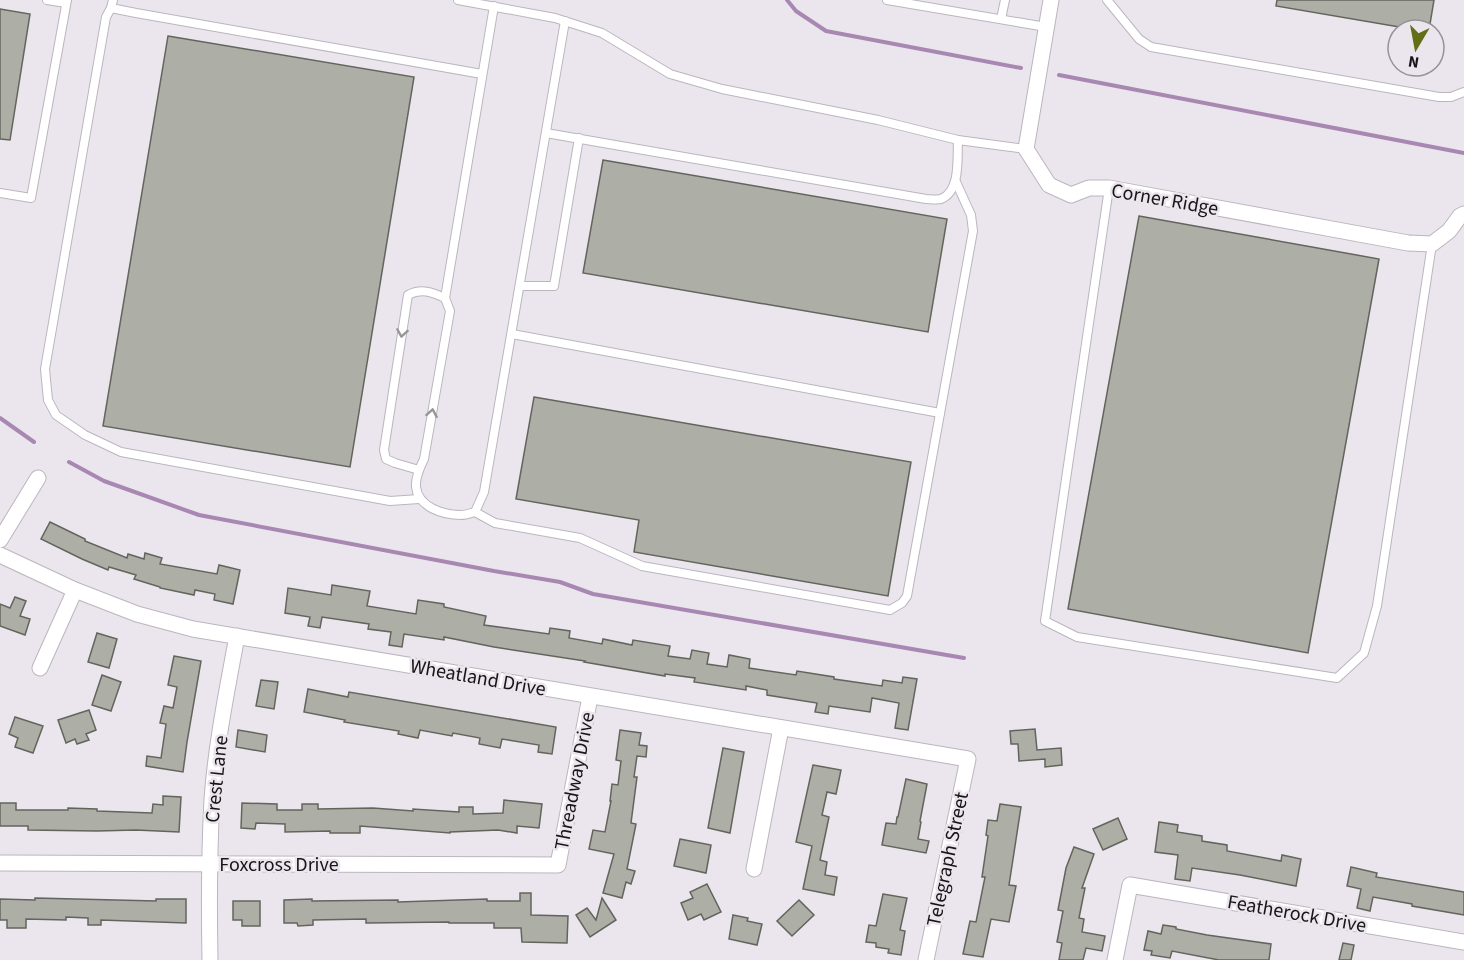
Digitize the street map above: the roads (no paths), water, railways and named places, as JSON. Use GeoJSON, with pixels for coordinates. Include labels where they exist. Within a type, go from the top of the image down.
{"type":"FeatureCollection","features":[{"type":"Feature","properties":{"kind":"street"},"geometry":{"type":"LineString","coordinates":[[1026,149],[1051,0]]}},
{"type":"Feature","properties":{"kind":"street","name":"Corner Ridge"},"geometry":{"type":"LineString","coordinates":[[1026,149],[1049,185],[1071,195],[1089,188],[1109,188],[1408,243],[1432,244]]}},
{"type":"Feature","properties":{"kind":"street"},"geometry":{"type":"LineString","coordinates":[[1432,244],[1449,231],[1464,214]]}},
{"type":"Feature","properties":{"kind":"street"},"geometry":{"type":"LineString","coordinates":[[0,540],[38,478]]}},
{"type":"Feature","properties":{"kind":"street","name":"Wheatland Drive"},"geometry":{"type":"LineString","coordinates":[[0,555],[75,590],[137,614],[193,629],[968,759]]}},
{"type":"Feature","properties":{"kind":"street"},"geometry":{"type":"LineString","coordinates":[[40,668],[75,590]]}},
{"type":"Feature","properties":{"kind":"street","name":"Crest Lane"},"geometry":{"type":"LineString","coordinates":[[210,960],[209,864],[213,797],[220,732],[237,636]]}},
{"type":"Feature","properties":{"kind":"street","name":"Threadway Drive"},"geometry":{"type":"LineString","coordinates":[[558,865],[590,697]]}},
{"type":"Feature","properties":{"kind":"street"},"geometry":{"type":"LineString","coordinates":[[754,869],[781,728]]}},
{"type":"Feature","properties":{"kind":"street","name":"Telegraph Street"},"geometry":{"type":"LineString","coordinates":[[926,960],[968,759]]}},
{"type":"Feature","properties":{"kind":"street","name":"Foxcross Drive"},"geometry":{"type":"LineString","coordinates":[[0,863],[558,865]]}},
{"type":"Feature","properties":{"kind":"street","name":"Featherock Drive"},"geometry":{"type":"LineString","coordinates":[[1115,960],[1130,885],[1464,942]]}},
{"type":"Feature","properties":{"kind":"lane"},"geometry":{"type":"LineString","coordinates":[[0,193],[31,198],[66,2],[47,0]]}},
{"type":"Feature","properties":{"kind":"lane"},"geometry":{"type":"LineString","coordinates":[[458,0],[555,18],[602,33],[670,74],[723,89],[878,120],[958,140],[1026,149]]}},
{"type":"Feature","properties":{"kind":"lane"},"geometry":{"type":"LineString","coordinates":[[887,0],[1046,27]]}},
{"type":"Feature","properties":{"kind":"lane"},"geometry":{"type":"LineString","coordinates":[[1001,19],[1005,0]]}},
{"type":"Feature","properties":{"kind":"lane"},"geometry":{"type":"LineString","coordinates":[[1110,2],[1139,39],[1151,47],[1439,97],[1451,97],[1464,92]]}},
{"type":"Feature","properties":{"kind":"lane"},"geometry":{"type":"LineString","coordinates":[[419,499],[390,501],[121,452],[85,435],[56,415],[48,400],[45,369],[106,17],[112,4],[482,74]]}},
{"type":"Feature","properties":{"kind":"lane"},"geometry":{"type":"LineString","coordinates":[[494,6],[445,298],[450,312],[424,459],[415,485],[419,499],[430,508],[461,515],[475,512],[495,523],[580,538],[642,566],[890,610],[902,603],[907,596],[972,231],[971,215],[956,183]]}},
{"type":"Feature","properties":{"kind":"lane"},"geometry":{"type":"LineString","coordinates":[[475,512],[484,492],[565,21]]}},
{"type":"Feature","properties":{"kind":"lane"},"geometry":{"type":"LineString","coordinates":[[546,133],[939,200],[951,193],[956,183],[958,140]]}},
{"type":"Feature","properties":{"kind":"lane"},"geometry":{"type":"LineString","coordinates":[[520,286],[554,285],[579,138]]}},
{"type":"Feature","properties":{"kind":"lane"},"geometry":{"type":"LineString","coordinates":[[1109,188],[1045,621],[1077,637],[1337,678],[1364,653],[1377,606],[1432,244]]}},
{"type":"Feature","properties":{"kind":"lane"},"geometry":{"type":"LineString","coordinates":[[419,470],[386,459],[384,450],[408,295],[416,291],[432,292],[445,298]]}},
{"type":"Feature","properties":{"kind":"lane"},"geometry":{"type":"LineString","coordinates":[[512,334],[940,413]]}},
{"type":"Feature","properties":{"kind":"waterway"},"geometry":{"type":"LineString","coordinates":[[787,0],[796,11],[826,31],[1021,68]]}},
{"type":"Feature","properties":{"kind":"waterway"},"geometry":{"type":"LineString","coordinates":[[1059,75],[1464,153]]}},
{"type":"Feature","properties":{"kind":"waterway"},"geometry":{"type":"LineString","coordinates":[[0,418],[34,442]]}},
{"type":"Feature","properties":{"kind":"waterway"},"geometry":{"type":"LineString","coordinates":[[69,462],[104,481],[199,515],[560,582],[593,594],[964,658]]}}]}
